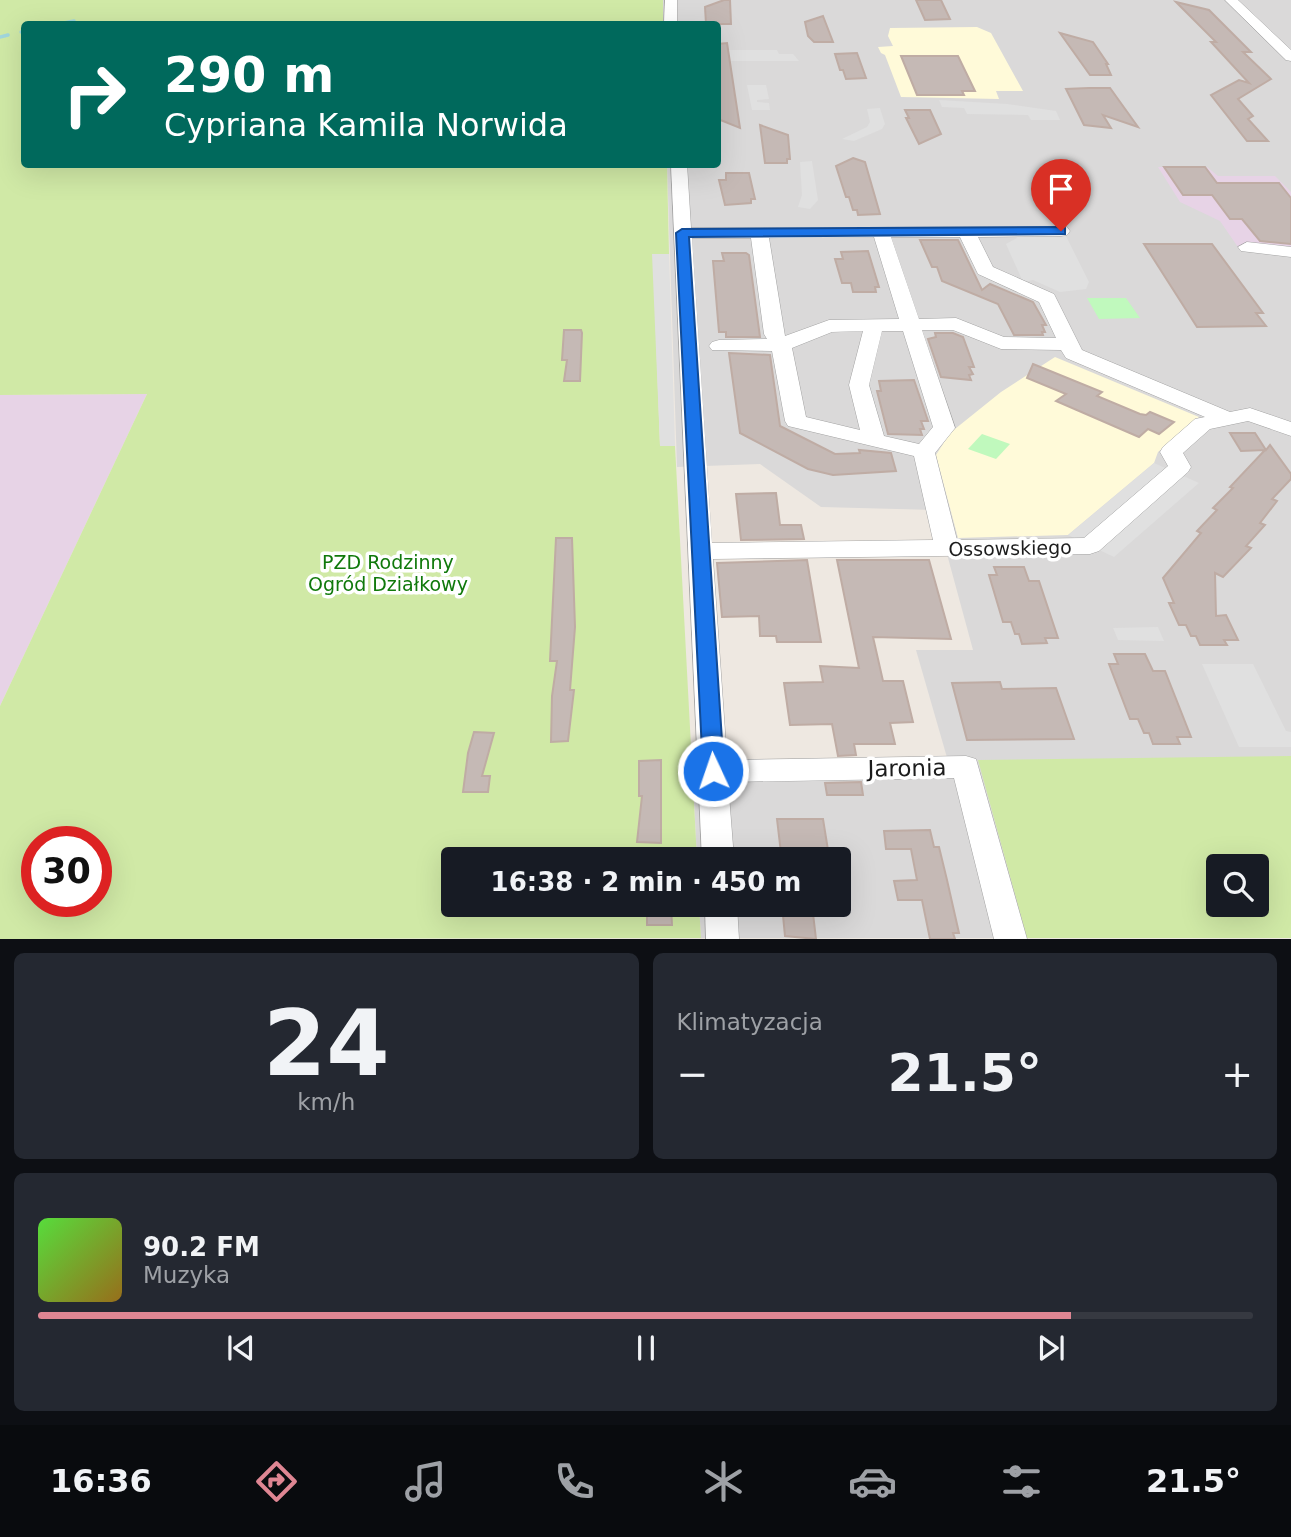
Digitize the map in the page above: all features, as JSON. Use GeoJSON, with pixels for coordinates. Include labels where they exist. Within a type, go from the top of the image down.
{"type":"FeatureCollection","features":[{"type":"Feature","properties":{"kind":"street"},"geometry":{"type":"LineString","coordinates":[[671,0],[671,21]]}},
{"type":"Feature","properties":{"kind":"street"},"geometry":{"type":"LineString","coordinates":[[1231,0],[1291,57]]}},
{"type":"Feature","properties":{"kind":"street"},"geometry":{"type":"LineString","coordinates":[[679,168],[717,847]]}},
{"type":"Feature","properties":{"kind":"street"},"geometry":{"type":"LineString","coordinates":[[682,233],[1061,231]]}},
{"type":"Feature","properties":{"kind":"street"},"geometry":{"type":"LineString","coordinates":[[881,232],[944,428],[924,452]]}},
{"type":"Feature","properties":{"kind":"street"},"geometry":{"type":"LineString","coordinates":[[967,232],[985,270],[1046,298],[1073,354],[1228,419]]}},
{"type":"Feature","properties":{"kind":"street"},"geometry":{"type":"LineString","coordinates":[[759,233],[774,334],[781,345],[796,421],[924,452]]}},
{"type":"Feature","properties":{"kind":"street"},"geometry":{"type":"LineString","coordinates":[[1247,247],[1291,252]]}},
{"type":"Feature","properties":{"kind":"street"},"geometry":{"type":"LineString","coordinates":[[719,346],[781,345],[829,326],[956,324],[1001,343],[1069,344]]}},
{"type":"Feature","properties":{"kind":"street"},"geometry":{"type":"LineString","coordinates":[[874,326],[859,384],[874,440]]}},
{"type":"Feature","properties":{"kind":"street","name":"Ossowskiego"},"geometry":{"type":"LineString","coordinates":[[701,551],[1090,546],[1180,467],[1171,452],[1203,424],[1250,414],[1291,429]]}},
{"type":"Feature","properties":{"kind":"street"},"geometry":{"type":"LineString","coordinates":[[924,452],[947,549]]}},
{"type":"Feature","properties":{"kind":"street","name":"Jaronia"},"geometry":{"type":"LineString","coordinates":[[713,771],[966,766],[1011,939]]}},
{"type":"Feature","properties":{"kind":"street"},"geometry":{"type":"LineString","coordinates":[[722,917],[723,939]]}},
{"type":"Feature","properties":{"kind":"shaded area"},"geometry":{"type":"Polygon","coordinates":[[[663,0],[1291,0],[1291,938],[701,938],[700,917],[851,917],[851,847],[696,847],[692,760],[948,761],[916,650],[973,650],[935,510],[821,507],[760,464],[677,467],[667,168],[721,168],[721,21],[663,21],[663,0]]]}},
{"type":"Feature","properties":{"kind":"shaded area"},"geometry":{"type":"Polygon","coordinates":[[[977,27],[991,33],[1023,91],[996,91],[999,99],[901,97],[885,55],[878,47],[893,46],[888,36],[890,28],[977,27]]]}},
{"type":"Feature","properties":{"kind":"shaded area"},"geometry":{"type":"Polygon","coordinates":[[[721,50],[777,50],[779,54],[793,54],[799,61],[721,61],[721,50]]]}},
{"type":"Feature","properties":{"kind":"shaded area"},"geometry":{"type":"Polygon","coordinates":[[[747,85],[766,85],[769,99],[757,102],[769,103],[770,110],[752,110],[747,85]]]}},
{"type":"Feature","properties":{"kind":"shaded area"},"geometry":{"type":"Polygon","coordinates":[[[939,100],[1007,104],[1056,111],[1060,120],[1031,120],[1028,115],[967,114],[964,108],[942,107],[939,100]]]}},
{"type":"Feature","properties":{"kind":"shaded area"},"geometry":{"type":"Polygon","coordinates":[[[880,108],[885,124],[882,129],[854,141],[842,139],[867,127],[870,122],[867,109],[880,108]]]}},
{"type":"Feature","properties":{"kind":"shaded area"},"geometry":{"type":"Polygon","coordinates":[[[812,161],[818,200],[810,209],[798,207],[802,195],[800,162],[812,161]]]}},
{"type":"Feature","properties":{"kind":"shaded area"},"geometry":{"type":"Polygon","coordinates":[[[1158,167],[1207,167],[1218,176],[1275,176],[1291,192],[1291,256],[1240,250],[1220,221],[1180,202],[1158,167]]]}},
{"type":"Feature","properties":{"kind":"shaded area"},"geometry":{"type":"Polygon","coordinates":[[[1062,228],[1089,282],[1086,289],[1060,292],[1033,280],[1023,282],[1006,244],[1017,238],[1012,229],[1062,228]]]}},
{"type":"Feature","properties":{"kind":"shaded area"},"geometry":{"type":"Polygon","coordinates":[[[652,254],[669,254],[675,446],[660,446],[652,254]]]}},
{"type":"Feature","properties":{"kind":"shaded area"},"geometry":{"type":"Polygon","coordinates":[[[1055,357],[1199,417],[1158,452],[1154,463],[1068,535],[958,538],[936,455],[950,433],[1001,392],[1055,357]]]}},
{"type":"Feature","properties":{"kind":"shaded area"},"geometry":{"type":"Polygon","coordinates":[[[147,394],[0,706],[0,395],[147,394]]]}},
{"type":"Feature","properties":{"kind":"shaded area"},"geometry":{"type":"Polygon","coordinates":[[[1154,463],[1199,483],[1114,557],[1068,535],[1154,463]]]}},
{"type":"Feature","properties":{"kind":"shaded area"},"geometry":{"type":"Polygon","coordinates":[[[1158,627],[1164,641],[1118,640],[1113,628],[1158,627]]]}},
{"type":"Feature","properties":{"kind":"shaded area"},"geometry":{"type":"Polygon","coordinates":[[[1202,664],[1253,664],[1286,731],[1291,732],[1291,747],[1239,747],[1202,664]]]}},
{"type":"Feature","properties":{"kind":"green space","name":"PZD Rodzinny Ogród Działkowy"},"geometry":{"type":"Polygon","coordinates":[[[0,0],[663,0],[663,21],[21,21],[21,168],[667,168],[669,254],[653,254],[660,446],[675,446],[696,847],[441,847],[441,917],[700,917],[701,938],[0,939],[0,706],[147,394],[0,395],[0,0]]]}},
{"type":"Feature","properties":{"kind":"green space"},"geometry":{"type":"Polygon","coordinates":[[[1087,298],[1126,298],[1140,318],[1099,319],[1087,298]]]}},
{"type":"Feature","properties":{"kind":"green space"},"geometry":{"type":"Polygon","coordinates":[[[982,434],[1010,444],[996,459],[968,449],[982,434]]]}},
{"type":"Feature","properties":{"kind":"green space"},"geometry":{"type":"Polygon","coordinates":[[[1291,756],[1291,938],[1027,938],[978,760],[1291,756]]]}},
{"type":"Feature","properties":{"kind":"building"},"geometry":{"type":"Polygon","coordinates":[[[730,0],[731,24],[706,21],[705,7],[730,0]]]}},
{"type":"Feature","properties":{"kind":"building"},"geometry":{"type":"Polygon","coordinates":[[[916,0],[941,0],[950,19],[925,20],[916,0]]]}},
{"type":"Feature","properties":{"kind":"building"},"geometry":{"type":"Polygon","coordinates":[[[1176,2],[1209,10],[1251,52],[1243,52],[1271,79],[1238,99],[1253,116],[1248,119],[1268,141],[1247,141],[1211,95],[1239,80],[1249,83],[1211,42],[1216,42],[1176,2]]]}},
{"type":"Feature","properties":{"kind":"building"},"geometry":{"type":"Polygon","coordinates":[[[823,16],[833,42],[814,42],[808,36],[805,22],[823,16]]]}},
{"type":"Feature","properties":{"kind":"building"},"geometry":{"type":"Polygon","coordinates":[[[1060,33],[1093,42],[1108,64],[1111,75],[1090,75],[1060,33]]]}},
{"type":"Feature","properties":{"kind":"building"},"geometry":{"type":"Polygon","coordinates":[[[727,43],[740,128],[721,120],[721,44],[727,43]]]}},
{"type":"Feature","properties":{"kind":"building"},"geometry":{"type":"Polygon","coordinates":[[[857,53],[866,78],[846,79],[835,54],[857,53]]]}},
{"type":"Feature","properties":{"kind":"building"},"geometry":{"type":"Polygon","coordinates":[[[901,56],[958,56],[975,91],[962,91],[964,95],[917,95],[901,56]]]}},
{"type":"Feature","properties":{"kind":"building"},"geometry":{"type":"Polygon","coordinates":[[[1110,88],[1138,127],[1103,115],[1111,128],[1084,125],[1066,89],[1110,88]]]}},
{"type":"Feature","properties":{"kind":"building"},"geometry":{"type":"Polygon","coordinates":[[[905,110],[930,110],[941,134],[919,144],[906,118],[909,118],[905,110]]]}},
{"type":"Feature","properties":{"kind":"building"},"geometry":{"type":"Polygon","coordinates":[[[760,125],[788,135],[790,159],[787,159],[787,163],[765,163],[760,125]]]}},
{"type":"Feature","properties":{"kind":"building"},"geometry":{"type":"Polygon","coordinates":[[[853,158],[865,162],[880,214],[858,215],[857,210],[853,210],[849,197],[846,197],[836,166],[853,158]]]}},
{"type":"Feature","properties":{"kind":"building"},"geometry":{"type":"Polygon","coordinates":[[[1164,167],[1205,167],[1217,183],[1279,183],[1291,198],[1291,244],[1260,241],[1242,219],[1230,219],[1212,195],[1183,195],[1164,167]]]}},
{"type":"Feature","properties":{"kind":"building"},"geometry":{"type":"Polygon","coordinates":[[[726,173],[749,173],[755,199],[751,199],[751,203],[725,205],[719,180],[726,180],[726,173]]]}},
{"type":"Feature","properties":{"kind":"building"},"geometry":{"type":"Polygon","coordinates":[[[920,240],[958,240],[982,290],[990,284],[1033,302],[1046,325],[1042,325],[1045,332],[1042,332],[1043,335],[1014,335],[998,304],[942,281],[937,267],[932,267],[920,240]]]}},
{"type":"Feature","properties":{"kind":"building"},"geometry":{"type":"Polygon","coordinates":[[[1144,244],[1212,244],[1263,313],[1256,313],[1266,326],[1197,327],[1144,244]]]}},
{"type":"Feature","properties":{"kind":"building"},"geometry":{"type":"Polygon","coordinates":[[[868,251],[879,287],[875,287],[876,292],[853,292],[851,283],[842,283],[835,259],[843,259],[841,252],[868,251]]]}},
{"type":"Feature","properties":{"kind":"building"},"geometry":{"type":"Polygon","coordinates":[[[722,253],[749,255],[760,337],[726,337],[726,332],[719,332],[713,261],[724,261],[722,253]]]}},
{"type":"Feature","properties":{"kind":"building"},"geometry":{"type":"Polygon","coordinates":[[[564,330],[581,330],[582,333],[580,381],[564,381],[567,360],[562,360],[564,330]]]}},
{"type":"Feature","properties":{"kind":"building"},"geometry":{"type":"Polygon","coordinates":[[[935,333],[953,333],[963,337],[974,367],[969,367],[973,374],[969,375],[971,380],[941,377],[928,339],[936,337],[935,333]]]}},
{"type":"Feature","properties":{"kind":"building"},"geometry":{"type":"Polygon","coordinates":[[[729,353],[770,355],[780,426],[835,454],[860,453],[859,450],[891,453],[896,471],[833,475],[808,469],[740,433],[729,353]]]}},
{"type":"Feature","properties":{"kind":"building"},"geometry":{"type":"Polygon","coordinates":[[[1033,364],[1102,392],[1097,396],[1140,414],[1146,415],[1150,412],[1174,422],[1159,434],[1148,429],[1139,437],[1056,401],[1066,394],[1027,378],[1033,364]]]}},
{"type":"Feature","properties":{"kind":"building"},"geometry":{"type":"Polygon","coordinates":[[[914,380],[928,421],[921,421],[924,429],[920,429],[922,435],[888,434],[877,391],[881,391],[879,381],[914,380]]]}},
{"type":"Feature","properties":{"kind":"building"},"geometry":{"type":"Polygon","coordinates":[[[1230,433],[1255,433],[1266,450],[1270,445],[1291,474],[1291,479],[1272,499],[1277,501],[1260,523],[1265,525],[1246,546],[1251,548],[1223,577],[1215,573],[1216,616],[1226,615],[1238,640],[1224,640],[1227,645],[1200,645],[1196,636],[1191,636],[1186,625],[1179,625],[1169,603],[1174,603],[1163,578],[1201,533],[1197,531],[1217,510],[1213,508],[1265,450],[1241,451],[1230,433]]]}},
{"type":"Feature","properties":{"kind":"building"},"geometry":{"type":"Polygon","coordinates":[[[776,493],[780,525],[801,525],[804,539],[741,540],[736,494],[776,493]]]}},
{"type":"Feature","properties":{"kind":"building"},"geometry":{"type":"Polygon","coordinates":[[[556,538],[572,538],[575,627],[570,690],[574,690],[568,741],[551,742],[552,696],[557,661],[550,661],[556,538]]]}},
{"type":"Feature","properties":{"kind":"building"},"geometry":{"type":"Polygon","coordinates":[[[807,560],[821,642],[777,642],[776,636],[760,636],[759,616],[722,617],[717,563],[807,560]]]}},
{"type":"Feature","properties":{"kind":"building"},"geometry":{"type":"Polygon","coordinates":[[[837,560],[929,560],[951,639],[873,637],[883,681],[903,681],[913,722],[890,723],[895,744],[854,744],[856,755],[838,756],[832,724],[790,725],[784,683],[823,682],[820,666],[859,668],[837,560]]]}},
{"type":"Feature","properties":{"kind":"building"},"geometry":{"type":"Polygon","coordinates":[[[994,567],[1024,567],[1029,581],[1039,581],[1058,638],[1045,638],[1047,643],[1022,644],[1011,622],[1003,622],[989,575],[997,575],[994,567]]]}},
{"type":"Feature","properties":{"kind":"building"},"geometry":{"type":"Polygon","coordinates":[[[1114,654],[1145,654],[1153,671],[1165,671],[1191,737],[1177,737],[1180,744],[1153,744],[1149,733],[1144,733],[1138,719],[1130,719],[1109,664],[1118,664],[1114,654]]]}},
{"type":"Feature","properties":{"kind":"building"},"geometry":{"type":"Polygon","coordinates":[[[1000,682],[1002,689],[1056,688],[1074,739],[967,740],[952,683],[1000,682]]]}},
{"type":"Feature","properties":{"kind":"building"},"geometry":{"type":"Polygon","coordinates":[[[474,732],[494,733],[482,776],[490,776],[488,792],[463,792],[468,753],[474,732]]]}},
{"type":"Feature","properties":{"kind":"building"},"geometry":{"type":"Polygon","coordinates":[[[661,760],[661,843],[637,842],[642,796],[639,796],[639,761],[661,760]]]}},
{"type":"Feature","properties":{"kind":"building"},"geometry":{"type":"Polygon","coordinates":[[[861,782],[863,795],[827,795],[825,783],[861,782]]]}},
{"type":"Feature","properties":{"kind":"building"},"geometry":{"type":"Polygon","coordinates":[[[777,819],[823,819],[828,847],[780,847],[777,819]]]}},
{"type":"Feature","properties":{"kind":"building"},"geometry":{"type":"Polygon","coordinates":[[[930,830],[934,847],[939,847],[947,880],[959,933],[953,933],[955,939],[930,939],[922,900],[898,900],[894,881],[917,880],[911,849],[886,849],[884,831],[930,830]]]}},
{"type":"Feature","properties":{"kind":"building"},"geometry":{"type":"Polygon","coordinates":[[[647,917],[672,917],[672,925],[647,925],[647,917]]]}},
{"type":"Feature","properties":{"kind":"building"},"geometry":{"type":"Polygon","coordinates":[[[783,917],[813,917],[816,939],[785,936],[783,917]]]}},
{"type":"Feature","properties":{"kind":"waterway"},"geometry":{"type":"LineString","coordinates":[[0,37],[8,35]]}},
{"type":"Feature","properties":{"kind":"route"},"geometry":{"type":"LineString","coordinates":[[713,771],[682,233],[1061,231]]}}]}
